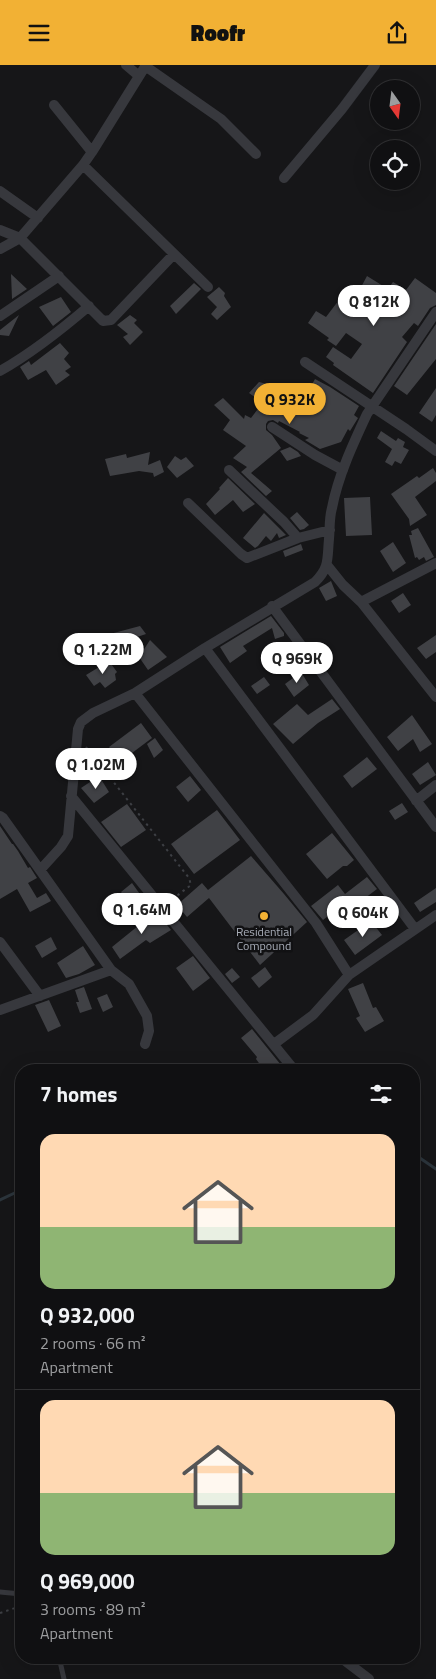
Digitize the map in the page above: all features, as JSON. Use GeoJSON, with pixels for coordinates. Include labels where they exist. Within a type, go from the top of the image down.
{"type":"FeatureCollection","features":[{"type":"Feature","properties":{"kind":"street"},"geometry":{"type":"LineString","coordinates":[[126,65],[139,76]]}},
{"type":"Feature","properties":{"kind":"street"},"geometry":{"type":"LineString","coordinates":[[284,178],[301,160],[375,65]]}},
{"type":"Feature","properties":{"kind":"street"},"geometry":{"type":"LineString","coordinates":[[0,249],[20,238],[83,165],[146,66],[220,119],[256,154]]}},
{"type":"Feature","properties":{"kind":"street"},"geometry":{"type":"LineString","coordinates":[[54,105],[92,152]]}},
{"type":"Feature","properties":{"kind":"street"},"geometry":{"type":"LineString","coordinates":[[83,165],[208,287]]}},
{"type":"Feature","properties":{"kind":"street"},"geometry":{"type":"LineString","coordinates":[[0,191],[38,218]]}},
{"type":"Feature","properties":{"kind":"street"},"geometry":{"type":"LineString","coordinates":[[0,230],[20,238],[103,321],[111,320],[174,254]]}},
{"type":"Feature","properties":{"kind":"street"},"geometry":{"type":"LineString","coordinates":[[0,316],[58,276]]}},
{"type":"Feature","properties":{"kind":"street"},"geometry":{"type":"LineString","coordinates":[[0,371],[18,361],[89,307]]}},
{"type":"Feature","properties":{"kind":"street"},"geometry":{"type":"LineString","coordinates":[[41,869],[61,847],[68,836],[71,796],[81,722],[93,713],[135,693],[272,606],[315,582],[323,574],[327,565],[331,509],[343,470],[360,428],[373,406],[432,325],[436,312]]}},
{"type":"Feature","properties":{"kind":"street"},"geometry":{"type":"LineString","coordinates":[[305,361],[436,451]]}},
{"type":"Feature","properties":{"kind":"street"},"geometry":{"type":"LineString","coordinates":[[272,427],[315,455],[343,470]]}},
{"type":"Feature","properties":{"kind":"street"},"geometry":{"type":"LineString","coordinates":[[229,470],[284,522],[298,538]]}},
{"type":"Feature","properties":{"kind":"street"},"geometry":{"type":"LineString","coordinates":[[188,503],[247,558],[298,538],[330,530]]}},
{"type":"Feature","properties":{"kind":"street"},"geometry":{"type":"LineString","coordinates":[[361,602],[436,563]]}},
{"type":"Feature","properties":{"kind":"street"},"geometry":{"type":"LineString","coordinates":[[327,565],[343,585],[361,602],[436,697]]}},
{"type":"Feature","properties":{"kind":"street"},"geometry":{"type":"LineString","coordinates":[[272,606],[436,827]]}},
{"type":"Feature","properties":{"kind":"street"},"geometry":{"type":"LineString","coordinates":[[204,648],[416,929]]}},
{"type":"Feature","properties":{"kind":"street"},"geometry":{"type":"LineString","coordinates":[[135,693],[316,923],[349,975]]}},
{"type":"Feature","properties":{"kind":"street"},"geometry":{"type":"LineString","coordinates":[[416,801],[436,785]]}},
{"type":"Feature","properties":{"kind":"street"},"geometry":{"type":"LineString","coordinates":[[71,796],[289,1064]]}},
{"type":"Feature","properties":{"kind":"street"},"geometry":{"type":"LineString","coordinates":[[0,816],[41,869],[111,970],[129,984],[147,1015],[149,1031],[145,1044]]}},
{"type":"Feature","properties":{"kind":"street"},"geometry":{"type":"LineString","coordinates":[[274,1044],[313,1015],[349,975],[436,915]]}},
{"type":"Feature","properties":{"kind":"street"},"geometry":{"type":"LineString","coordinates":[[0,942],[40,996]]}},
{"type":"Feature","properties":{"kind":"street"},"geometry":{"type":"LineString","coordinates":[[0,1010],[111,970]]}},
{"type":"Feature","properties":{"kind":"street"},"geometry":{"type":"LineString","coordinates":[[349,1664],[369,1679]]}},
{"type":"Feature","properties":{"kind":"lane"},"geometry":{"type":"LineString","coordinates":[[0,1592],[15,1593]]}},
{"type":"Feature","properties":{"kind":"lane"},"geometry":{"type":"LineString","coordinates":[[61,1664],[64,1679]]}},
{"type":"Feature","properties":{"kind":"path"},"geometry":{"type":"LineString","coordinates":[[78,736],[189,878],[191,885],[162,907]]}},
{"type":"Feature","properties":{"kind":"path"},"geometry":{"type":"LineString","coordinates":[[0,1613],[15,1609]]}},
{"type":"Feature","properties":{"kind":"building"},"geometry":{"type":"Polygon","coordinates":[[[11,274],[27,289],[12,299],[11,274]]]}},
{"type":"Feature","properties":{"kind":"building"},"geometry":{"type":"Polygon","coordinates":[[[367,276],[388,289],[393,282],[406,290],[415,278],[436,293],[436,305],[430,308],[418,326],[414,323],[402,337],[407,342],[373,393],[333,365],[334,363],[326,357],[333,347],[351,359],[362,344],[346,333],[336,346],[327,340],[329,338],[308,323],[316,311],[326,317],[342,296],[352,304],[367,276]]]}},
{"type":"Feature","properties":{"kind":"building"},"geometry":{"type":"Polygon","coordinates":[[[194,283],[201,289],[176,314],[170,306],[194,283]]]}},
{"type":"Feature","properties":{"kind":"building"},"geometry":{"type":"Polygon","coordinates":[[[219,287],[225,293],[224,296],[231,307],[217,320],[211,314],[217,307],[207,297],[219,287]]]}},
{"type":"Feature","properties":{"kind":"building"},"geometry":{"type":"Polygon","coordinates":[[[61,297],[71,312],[53,326],[39,307],[61,297]]]}},
{"type":"Feature","properties":{"kind":"building"},"geometry":{"type":"Polygon","coordinates":[[[19,315],[9,336],[0,335],[0,330],[19,315]]]}},
{"type":"Feature","properties":{"kind":"building"},"geometry":{"type":"Polygon","coordinates":[[[130,315],[137,320],[134,323],[143,332],[130,345],[123,337],[128,334],[117,325],[130,315]]]}},
{"type":"Feature","properties":{"kind":"building"},"geometry":{"type":"Polygon","coordinates":[[[436,324],[436,359],[407,395],[394,386],[436,324]]]}},
{"type":"Feature","properties":{"kind":"building"},"geometry":{"type":"Polygon","coordinates":[[[60,343],[69,353],[64,359],[71,367],[65,371],[70,375],[56,385],[46,370],[28,380],[20,367],[29,361],[31,365],[60,343]]]}},
{"type":"Feature","properties":{"kind":"building"},"geometry":{"type":"Polygon","coordinates":[[[315,379],[359,406],[354,415],[358,418],[350,431],[348,429],[341,442],[320,449],[305,440],[309,438],[300,432],[279,421],[278,423],[273,420],[268,421],[266,430],[281,448],[251,473],[272,491],[266,496],[241,472],[247,467],[233,458],[246,446],[223,430],[230,420],[214,405],[223,398],[244,419],[245,415],[251,418],[267,397],[299,408],[315,379]]]}},
{"type":"Feature","properties":{"kind":"building"},"geometry":{"type":"Polygon","coordinates":[[[259,382],[274,386],[259,400],[249,393],[259,382]]]}},
{"type":"Feature","properties":{"kind":"building"},"geometry":{"type":"Polygon","coordinates":[[[436,388],[436,415],[432,422],[419,413],[436,388]]]}},
{"type":"Feature","properties":{"kind":"building"},"geometry":{"type":"Polygon","coordinates":[[[381,431],[396,441],[398,438],[405,442],[403,447],[409,450],[401,464],[395,461],[392,466],[385,462],[392,449],[377,438],[381,431]]]}},
{"type":"Feature","properties":{"kind":"building"},"geometry":{"type":"Polygon","coordinates":[[[290,447],[301,456],[287,461],[280,451],[290,447]]]}},
{"type":"Feature","properties":{"kind":"building"},"geometry":{"type":"Polygon","coordinates":[[[150,452],[148,465],[160,460],[164,472],[154,477],[153,473],[139,471],[110,476],[105,459],[126,454],[127,458],[150,452]]]}},
{"type":"Feature","properties":{"kind":"building"},"geometry":{"type":"Polygon","coordinates":[[[175,456],[181,460],[186,457],[194,466],[177,478],[167,467],[175,456]]]}},
{"type":"Feature","properties":{"kind":"building"},"geometry":{"type":"Polygon","coordinates":[[[433,468],[436,473],[436,481],[415,497],[427,515],[410,526],[409,519],[391,494],[417,476],[419,478],[433,468]]]}},
{"type":"Feature","properties":{"kind":"building"},"geometry":{"type":"Polygon","coordinates":[[[228,478],[255,504],[243,512],[233,500],[215,515],[206,504],[228,478]]]}},
{"type":"Feature","properties":{"kind":"building"},"geometry":{"type":"Polygon","coordinates":[[[370,497],[372,535],[346,536],[344,498],[370,497]]]}},
{"type":"Feature","properties":{"kind":"building"},"geometry":{"type":"Polygon","coordinates":[[[297,512],[309,525],[304,529],[300,530],[290,518],[297,512]]]}},
{"type":"Feature","properties":{"kind":"building"},"geometry":{"type":"Polygon","coordinates":[[[264,513],[286,535],[279,538],[277,533],[271,541],[266,536],[255,548],[243,538],[264,513]]]}},
{"type":"Feature","properties":{"kind":"building"},"geometry":{"type":"Polygon","coordinates":[[[418,528],[434,557],[426,561],[424,557],[419,560],[417,557],[415,558],[409,535],[412,535],[411,531],[418,528]]]}},
{"type":"Feature","properties":{"kind":"building"},"geometry":{"type":"Polygon","coordinates":[[[393,542],[406,563],[393,572],[380,551],[393,542]]]}},
{"type":"Feature","properties":{"kind":"building"},"geometry":{"type":"Polygon","coordinates":[[[301,544],[303,550],[285,557],[283,551],[301,544]]]}},
{"type":"Feature","properties":{"kind":"building"},"geometry":{"type":"Polygon","coordinates":[[[331,581],[337,596],[326,601],[319,588],[331,581]]]}},
{"type":"Feature","properties":{"kind":"building"},"geometry":{"type":"Polygon","coordinates":[[[403,593],[411,605],[399,613],[391,601],[403,593]]]}},
{"type":"Feature","properties":{"kind":"building"},"geometry":{"type":"Polygon","coordinates":[[[271,616],[284,633],[284,636],[275,639],[272,628],[243,646],[247,651],[230,663],[220,647],[271,616]]]}},
{"type":"Feature","properties":{"kind":"building"},"geometry":{"type":"Polygon","coordinates":[[[140,626],[146,634],[110,646],[110,634],[140,626]]]}},
{"type":"Feature","properties":{"kind":"building"},"geometry":{"type":"Polygon","coordinates":[[[436,635],[436,652],[426,659],[417,648],[436,635]]]}},
{"type":"Feature","properties":{"kind":"building"},"geometry":{"type":"Polygon","coordinates":[[[150,640],[167,657],[148,670],[139,657],[150,640]]]}},
{"type":"Feature","properties":{"kind":"building"},"geometry":{"type":"Polygon","coordinates":[[[109,661],[117,672],[115,674],[116,680],[105,688],[100,682],[94,686],[86,675],[109,661]]]}},
{"type":"Feature","properties":{"kind":"building"},"geometry":{"type":"Polygon","coordinates":[[[301,672],[309,685],[294,697],[285,684],[301,672]]]}},
{"type":"Feature","properties":{"kind":"building"},"geometry":{"type":"Polygon","coordinates":[[[264,677],[270,685],[257,694],[251,686],[264,677]]]}},
{"type":"Feature","properties":{"kind":"building"},"geometry":{"type":"Polygon","coordinates":[[[332,699],[340,709],[318,723],[293,744],[273,724],[297,704],[308,715],[332,699]]]}},
{"type":"Feature","properties":{"kind":"building"},"geometry":{"type":"Polygon","coordinates":[[[412,715],[432,744],[420,752],[413,739],[398,751],[387,737],[412,715]]]}},
{"type":"Feature","properties":{"kind":"building"},"geometry":{"type":"Polygon","coordinates":[[[141,723],[152,738],[120,762],[109,747],[141,723]]]}},
{"type":"Feature","properties":{"kind":"building"},"geometry":{"type":"Polygon","coordinates":[[[155,738],[163,750],[154,758],[147,744],[155,738]]]}},
{"type":"Feature","properties":{"kind":"building"},"geometry":{"type":"Polygon","coordinates":[[[367,757],[377,769],[352,788],[343,776],[367,757]]]}},
{"type":"Feature","properties":{"kind":"building"},"geometry":{"type":"Polygon","coordinates":[[[428,762],[436,775],[420,785],[412,774],[428,762]]]}},
{"type":"Feature","properties":{"kind":"building"},"geometry":{"type":"Polygon","coordinates":[[[99,776],[109,792],[94,803],[81,788],[99,776]]]}},
{"type":"Feature","properties":{"kind":"building"},"geometry":{"type":"Polygon","coordinates":[[[190,776],[201,790],[188,802],[176,787],[190,776]]]}},
{"type":"Feature","properties":{"kind":"building"},"geometry":{"type":"Polygon","coordinates":[[[402,803],[408,812],[395,820],[389,811],[402,803]]]}},
{"type":"Feature","properties":{"kind":"building"},"geometry":{"type":"Polygon","coordinates":[[[127,804],[146,830],[121,847],[101,822],[127,804]]]}},
{"type":"Feature","properties":{"kind":"building"},"geometry":{"type":"Polygon","coordinates":[[[217,810],[240,840],[194,874],[171,844],[217,810]]]}},
{"type":"Feature","properties":{"kind":"building"},"geometry":{"type":"Polygon","coordinates":[[[0,826],[28,868],[30,867],[37,878],[28,883],[37,898],[46,893],[51,901],[30,912],[17,889],[0,899],[0,826]]]}},
{"type":"Feature","properties":{"kind":"building"},"geometry":{"type":"Polygon","coordinates":[[[332,833],[354,860],[327,879],[306,854],[332,833]]]}},
{"type":"Feature","properties":{"kind":"building","name":"Residential Compound"},"geometry":{"type":"Polygon","coordinates":[[[251,856],[307,922],[260,965],[209,898],[187,917],[177,905],[202,883],[208,890],[251,856]]]}},
{"type":"Feature","properties":{"kind":"building"},"geometry":{"type":"Polygon","coordinates":[[[367,877],[377,889],[348,911],[343,904],[323,920],[311,906],[338,885],[345,894],[367,877]]]}},
{"type":"Feature","properties":{"kind":"building"},"geometry":{"type":"Polygon","coordinates":[[[132,883],[142,897],[125,920],[116,913],[127,900],[121,892],[132,883]]]}},
{"type":"Feature","properties":{"kind":"building"},"geometry":{"type":"Polygon","coordinates":[[[436,888],[436,902],[420,912],[414,903],[436,888]]]}},
{"type":"Feature","properties":{"kind":"building"},"geometry":{"type":"Polygon","coordinates":[[[154,913],[158,917],[160,916],[171,930],[150,943],[146,940],[120,959],[112,947],[154,913]]]}},
{"type":"Feature","properties":{"kind":"building"},"geometry":{"type":"Polygon","coordinates":[[[371,921],[382,935],[355,955],[344,940],[371,921]]]}},
{"type":"Feature","properties":{"kind":"building"},"geometry":{"type":"Polygon","coordinates":[[[51,937],[57,949],[42,958],[35,946],[51,937]]]}},
{"type":"Feature","properties":{"kind":"building"},"geometry":{"type":"Polygon","coordinates":[[[83,946],[95,965],[79,974],[66,978],[57,963],[83,946]]]}},
{"type":"Feature","properties":{"kind":"building"},"geometry":{"type":"Polygon","coordinates":[[[193,956],[210,978],[193,991],[176,968],[193,956]]]}},
{"type":"Feature","properties":{"kind":"building"},"geometry":{"type":"Polygon","coordinates":[[[265,967],[272,977],[259,988],[251,978],[265,967]]]}},
{"type":"Feature","properties":{"kind":"building"},"geometry":{"type":"Polygon","coordinates":[[[232,968],[240,977],[232,983],[225,974],[232,968]]]}},
{"type":"Feature","properties":{"kind":"building"},"geometry":{"type":"Polygon","coordinates":[[[363,983],[373,1008],[376,1007],[384,1021],[365,1032],[356,1018],[360,1016],[348,989],[363,983]]]}},
{"type":"Feature","properties":{"kind":"building"},"geometry":{"type":"Polygon","coordinates":[[[84,987],[92,1009],[80,1013],[76,1002],[79,1002],[75,990],[84,987]]]}},
{"type":"Feature","properties":{"kind":"building"},"geometry":{"type":"Polygon","coordinates":[[[107,994],[113,1007],[103,1012],[97,998],[107,994]]]}},
{"type":"Feature","properties":{"kind":"building"},"geometry":{"type":"Polygon","coordinates":[[[49,1000],[61,1026],[48,1032],[35,1005],[49,1000]]]}},
{"type":"Feature","properties":{"kind":"building"},"geometry":{"type":"Polygon","coordinates":[[[252,1029],[280,1064],[260,1064],[256,1059],[257,1057],[241,1038],[252,1029]]]}},
{"type":"Feature","properties":{"kind":"waterway"},"geometry":{"type":"LineString","coordinates":[[420,1158],[436,1169]]}},
{"type":"Feature","properties":{"kind":"waterway"},"geometry":{"type":"LineString","coordinates":[[0,1200],[15,1193]]}},
{"type":"Feature","properties":{"kind":"place","name":"Residential Compound"},"geometry":{"type":"Point","coordinates":[264,916]}}]}
